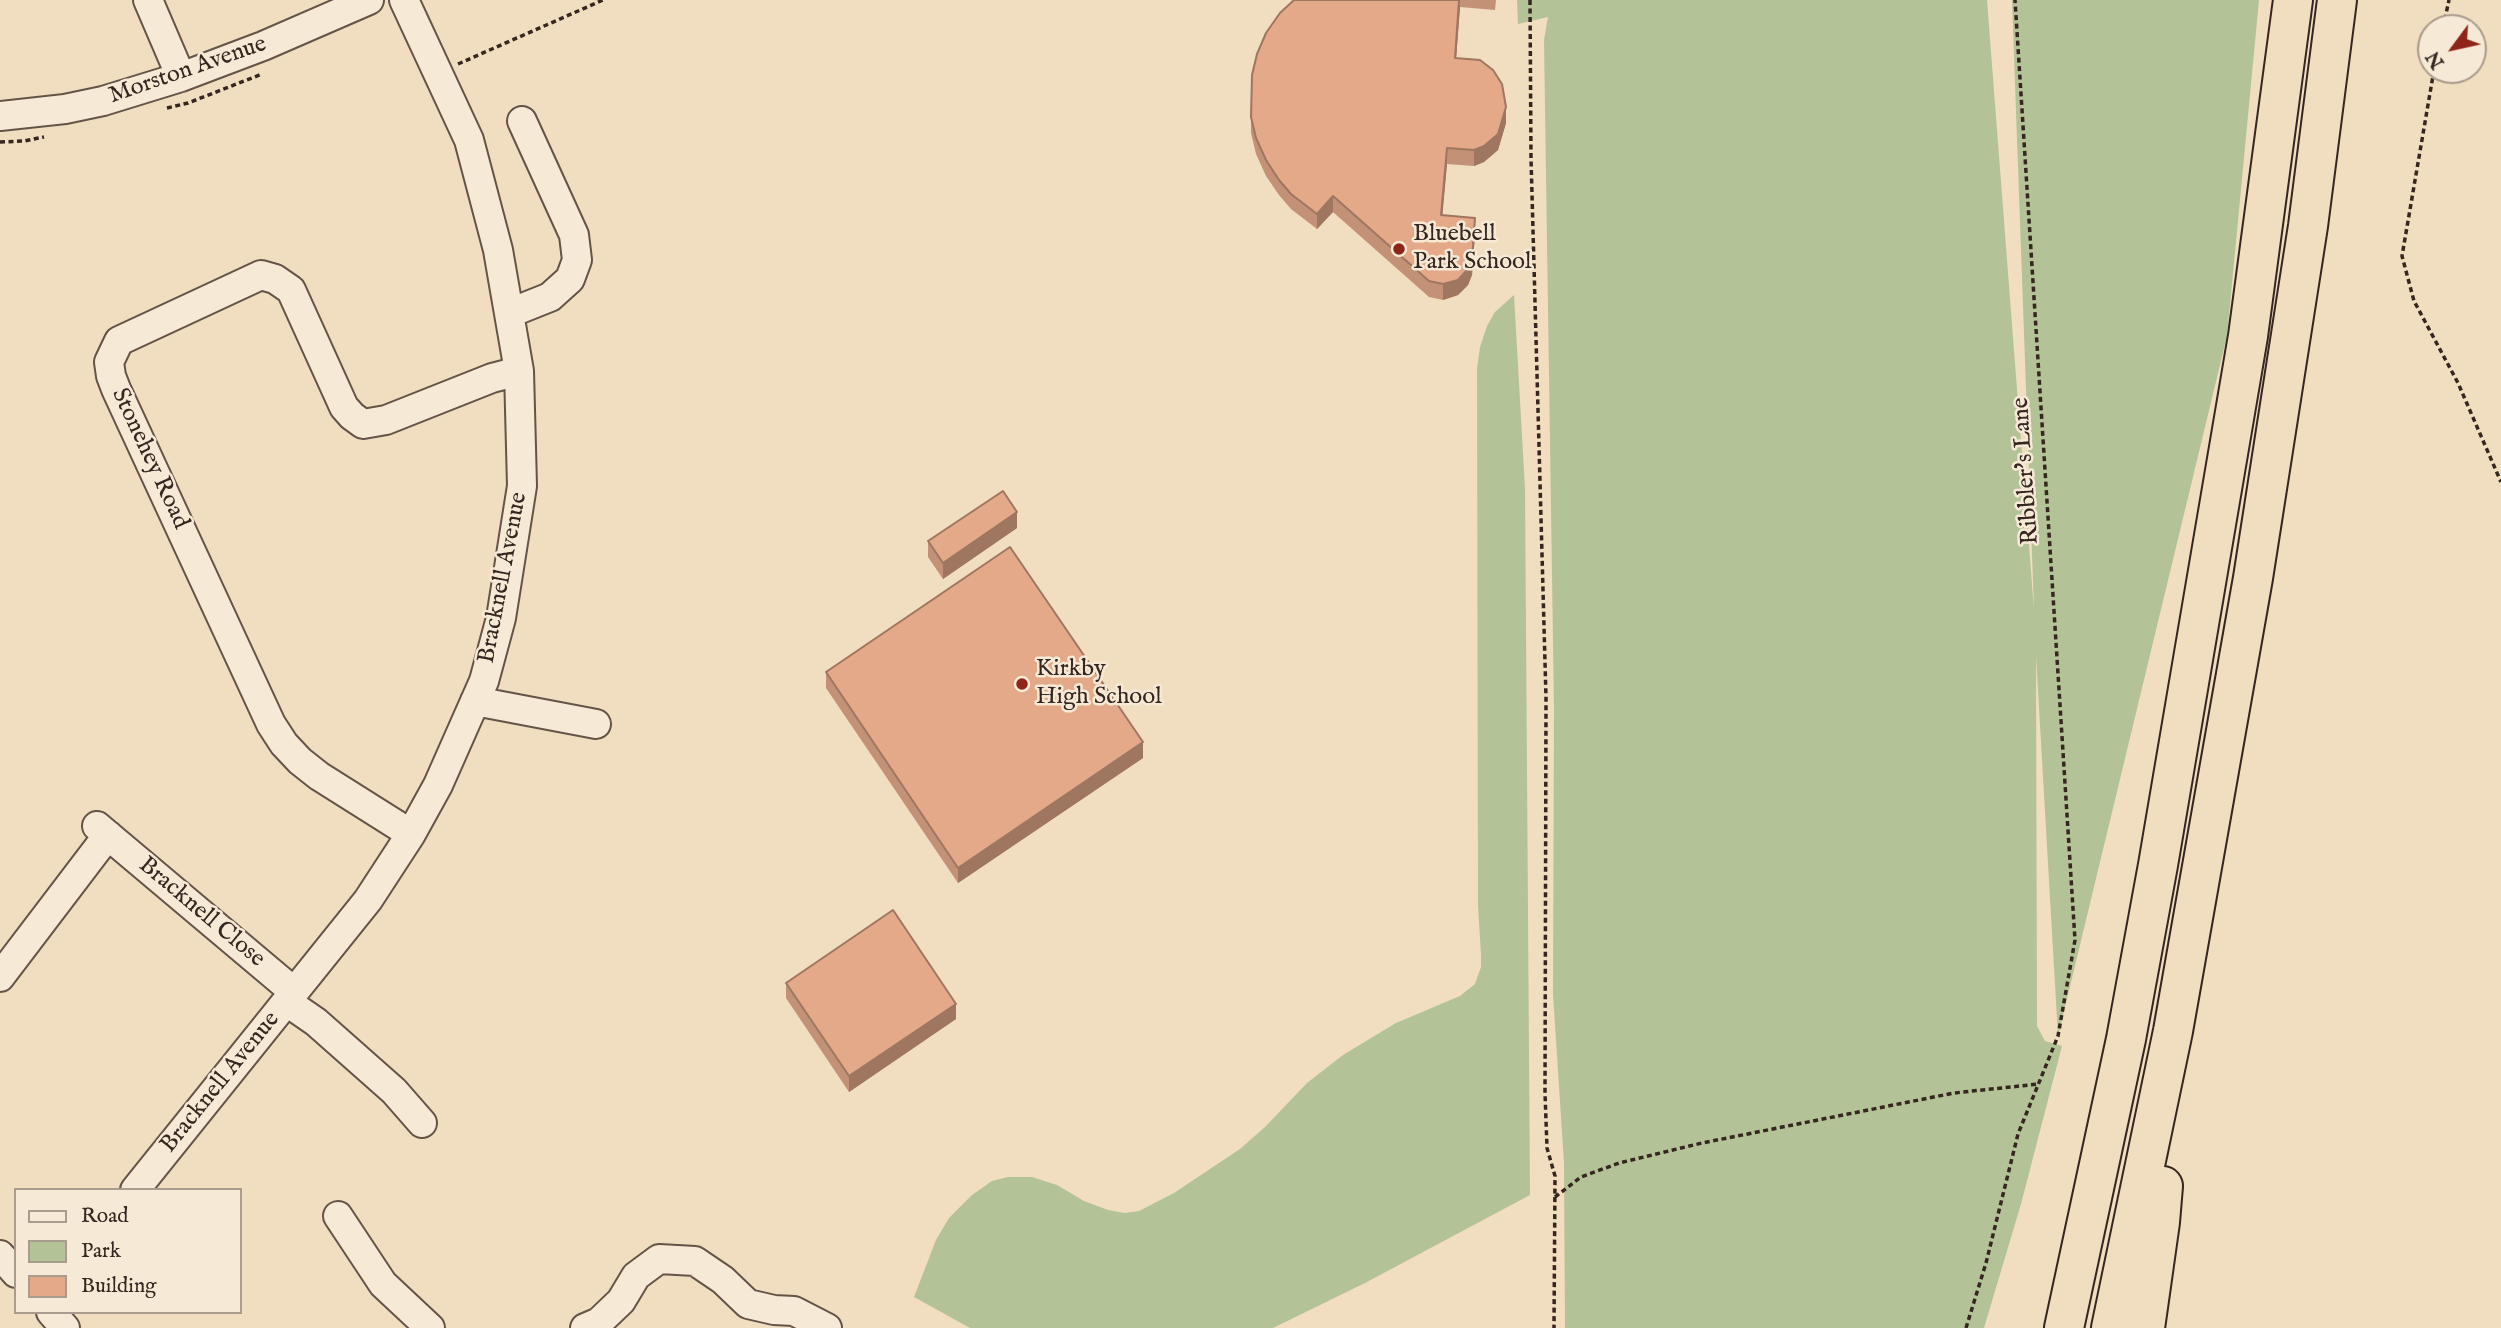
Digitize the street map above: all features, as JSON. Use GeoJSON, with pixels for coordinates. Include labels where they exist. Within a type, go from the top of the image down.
{"type":"FeatureCollection","features":[{"type":"Feature","properties":{"kind":"highway"},"geometry":{"type":"LineString","coordinates":[[2064,1328],[2126,1039],[2158,865],[2248,337],[2293,0]]}},
{"type":"Feature","properties":{"kind":"highway"},"geometry":{"type":"LineString","coordinates":[[2111,1328],[2173,1031],[2253,578],[2308,226],[2337,0]]}},
{"type":"Feature","properties":{"kind":"highway"},"geometry":{"type":"LineString","coordinates":[[2145,1328],[2160,1222],[2173,1031]]}},
{"type":"Feature","properties":{"kind":"highway"},"geometry":{"type":"LineString","coordinates":[[2038,1328],[2072,1192],[2126,1039]]}},
{"type":"Feature","properties":{"kind":"street"},"geometry":{"type":"LineString","coordinates":[[148,0],[181,77]]}},
{"type":"Feature","properties":{"kind":"street","name":"Morston Avenue"},"geometry":{"type":"LineString","coordinates":[[0,116],[53,111],[91,103],[181,77],[263,46],[369,0]]}},
{"type":"Feature","properties":{"kind":"street","name":"Bracknell Avenue"},"geometry":{"type":"LineString","coordinates":[[137,1188],[368,900],[411,834],[438,785],[484,681],[501,618],[522,486],[519,371],[510,313],[498,250],[469,140],[404,0]]}},
{"type":"Feature","properties":{"kind":"street"},"geometry":{"type":"LineString","coordinates":[[510,313],[550,297],[570,279],[577,260],[574,235],[522,121]]}},
{"type":"Feature","properties":{"kind":"street","name":"Stonehey Road"},"geometry":{"type":"LineString","coordinates":[[411,834],[319,776],[284,744],[271,724],[116,389],[109,362],[120,341],[261,275],[275,279],[290,290],[344,407],[363,424],[386,421],[492,378],[519,371]]}},
{"type":"Feature","properties":{"kind":"street"},"geometry":{"type":"LineString","coordinates":[[475,701],[596,724]]}},
{"type":"Feature","properties":{"kind":"street","name":"Bracknell Close"},"geometry":{"type":"LineString","coordinates":[[0,977],[102,831],[394,1091],[422,1123]]}},
{"type":"Feature","properties":{"kind":"street"},"geometry":{"type":"LineString","coordinates":[[338,1216],[383,1283],[430,1328]]}},
{"type":"Feature","properties":{"kind":"street"},"geometry":{"type":"LineString","coordinates":[[0,1255],[14,1271]]}},
{"type":"Feature","properties":{"kind":"street"},"geometry":{"type":"LineString","coordinates":[[585,1328],[599,1322],[621,1300],[636,1276],[659,1259],[695,1261],[723,1280],[748,1304],[794,1311],[827,1328]]}},
{"type":"Feature","properties":{"kind":"street"},"geometry":{"type":"LineString","coordinates":[[53,1314],[65,1328]]}},
{"type":"Feature","properties":{"kind":"path"},"geometry":{"type":"LineString","coordinates":[[438,73],[603,0]]}},
{"type":"Feature","properties":{"kind":"path"},"geometry":{"type":"LineString","coordinates":[[1530,0],[1531,158],[1546,698],[1545,1093],[1547,1148],[1555,1176],[1554,1328]]}},
{"type":"Feature","properties":{"kind":"path","name":"Ribbler's Lane"},"geometry":{"type":"LineString","coordinates":[[1966,1328],[1986,1263],[2018,1134],[2058,1036],[2075,940],[2015,0]]}},
{"type":"Feature","properties":{"kind":"path"},"geometry":{"type":"LineString","coordinates":[[2432,84],[2402,256],[2414,302],[2458,383],[2501,482]]}},
{"type":"Feature","properties":{"kind":"path"},"geometry":{"type":"LineString","coordinates":[[1555,1197],[1581,1177],[1619,1163],[1702,1143],[1954,1093],[2039,1084]]}},
{"type":"Feature","properties":{"kind":"green space"},"geometry":{"type":"Polygon","coordinates":[[[1517,0],[1987,0],[2034,610],[2012,0],[2259,0],[2227,336],[2058,1036],[2036,656],[2037,1026],[2045,1041],[2062,1046],[2021,1204],[1984,1328],[1565,1328],[1564,1163],[1553,994],[1554,709],[1544,40],[1548,17],[1518,24],[1517,0]]]}},
{"type":"Feature","properties":{"kind":"green space"},"geometry":{"type":"Polygon","coordinates":[[[1514,295],[1525,489],[1530,1195],[1365,1283],[1273,1328],[970,1328],[914,1297],[936,1240],[949,1218],[972,1195],[992,1181],[1008,1177],[1032,1177],[1057,1185],[1084,1201],[1108,1210],[1125,1213],[1139,1211],[1174,1193],[1240,1149],[1307,1083],[1343,1055],[1396,1023],[1460,996],[1475,984],[1481,967],[1478,905],[1477,369],[1487,326],[1495,312],[1514,295]]]}},
{"type":"Feature","properties":{"kind":"building"},"geometry":{"type":"Polygon","coordinates":[[[1294,0],[1459,0],[1455,58],[1480,60],[1493,70],[1502,84],[1506,107],[1498,134],[1484,146],[1474,150],[1447,148],[1441,215],[1475,218],[1472,259],[1468,269],[1458,280],[1443,284],[1429,281],[1333,196],[1317,214],[1291,194],[1266,160],[1256,138],[1251,117],[1252,75],[1266,33],[1280,13],[1294,0]]]}},
{"type":"Feature","properties":{"kind":"building"},"geometry":{"type":"Polygon","coordinates":[[[1003,491],[1017,512],[943,563],[928,541],[1003,491]]]}},
{"type":"Feature","properties":{"kind":"building"},"geometry":{"type":"Polygon","coordinates":[[[1010,547],[1143,742],[958,868],[826,672],[1010,547]]]}},
{"type":"Feature","properties":{"kind":"building"},"geometry":{"type":"Polygon","coordinates":[[[893,910],[956,1004],[849,1076],[786,983],[893,910]]]}},
{"type":"Feature","properties":{"kind":"place","name":"Bluebell Park School"},"geometry":{"type":"Point","coordinates":[1399,249]}},
{"type":"Feature","properties":{"kind":"place","name":"Kirkby High School"},"geometry":{"type":"Point","coordinates":[1022,684]}}]}
